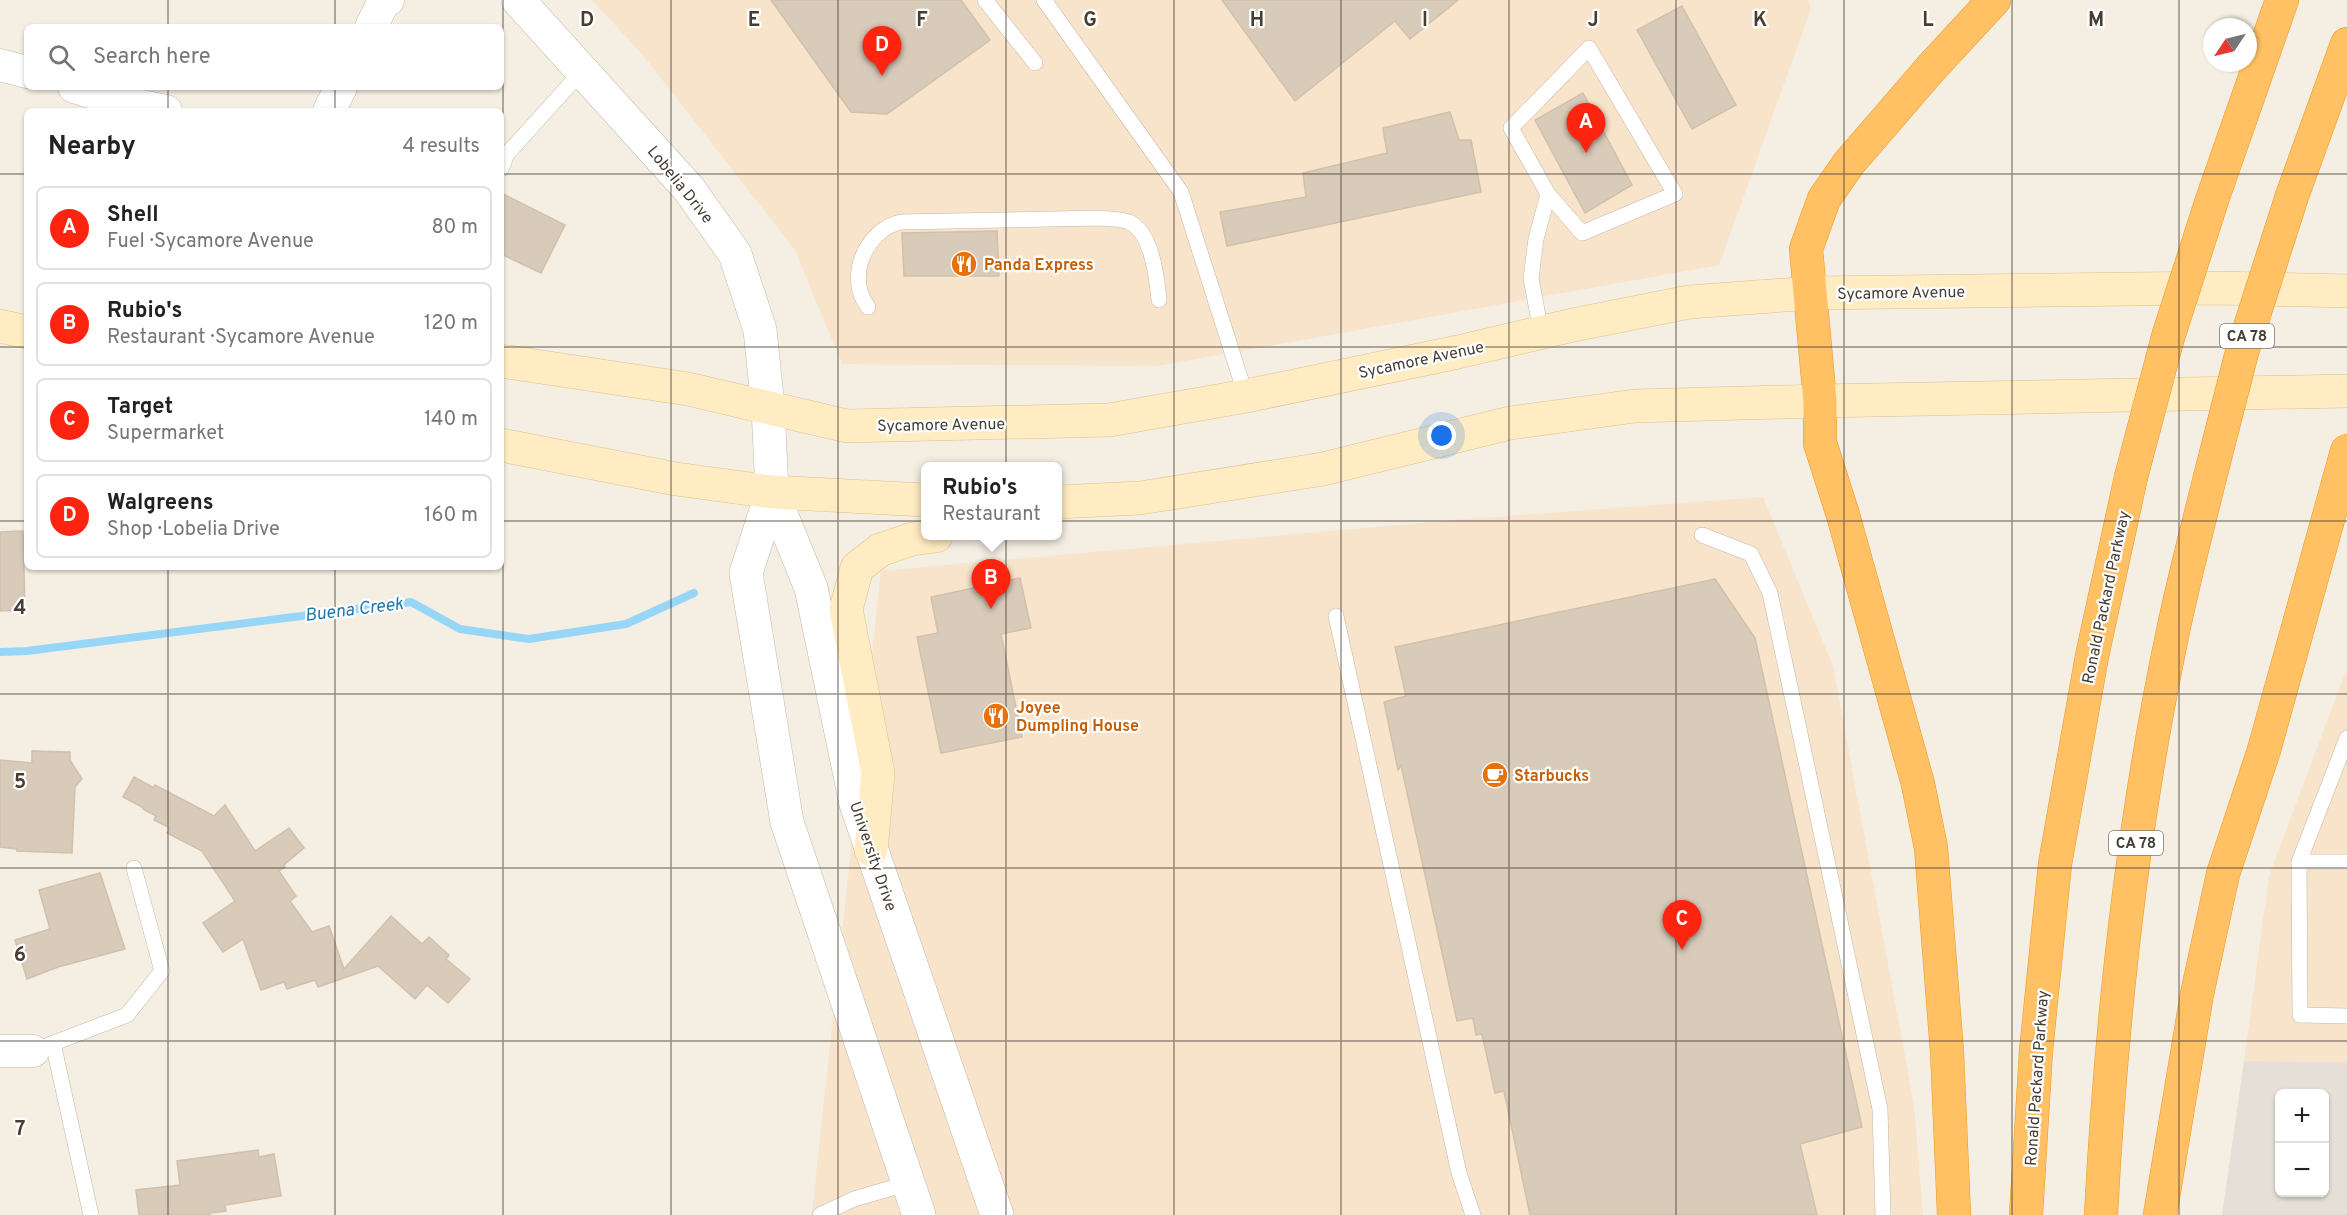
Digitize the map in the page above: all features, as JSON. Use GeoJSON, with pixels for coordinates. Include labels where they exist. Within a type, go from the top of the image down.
{"type":"FeatureCollection","features":[{"type":"Feature","properties":{"kind":"highway"},"geometry":{"type":"LineString","coordinates":[[1954,1215],[1947,1052],[1931,848],[1915,773],[1843,515],[1820,443],[1820,400],[1812,293],[1806,249],[1824,199],[1849,163],[1994,0]]}},
{"type":"Feature","properties":{"kind":"highway","name":"Ronald Packard Parkway"},"geometry":{"type":"LineString","coordinates":[[2026,1215],[2036,1051],[2055,864],[2092,657],[2131,477],[2168,337],[2212,200],[2282,0]]}},
{"type":"Feature","properties":{"kind":"highway","name":"CA 78"},"geometry":{"type":"LineString","coordinates":[[2101,1215],[2106,1112],[2123,942],[2142,803],[2172,635],[2242,352],[2292,196],[2347,44]]}},
{"type":"Feature","properties":{"kind":"highway"},"geometry":{"type":"LineString","coordinates":[[2160,1215],[2197,993],[2223,874],[2264,750],[2347,451]]}},
{"type":"Feature","properties":{"kind":"main road","name":"Sycamore Avenue"},"geometry":{"type":"LineString","coordinates":[[504,361],[688,389],[847,426],[1097,421],[1246,396],[1689,302],[1812,293],[2218,288],[2347,291]]}},
{"type":"Feature","properties":{"kind":"main road"},"geometry":{"type":"LineString","coordinates":[[0,327],[24,331]]}},
{"type":"Feature","properties":{"kind":"main road"},"geometry":{"type":"LineString","coordinates":[[1062,502],[1140,498],[1323,469],[1510,423],[1635,406],[1820,400],[2347,392]]}},
{"type":"Feature","properties":{"kind":"main road"},"geometry":{"type":"LineString","coordinates":[[504,446],[676,479],[772,492],[921,500]]}},
{"type":"Feature","properties":{"kind":"main road"},"geometry":{"type":"LineString","coordinates":[[871,850],[878,773],[846,609],[857,568],[880,550],[912,538],[921,537]]}},
{"type":"Feature","properties":{"kind":"street"},"geometry":{"type":"LineString","coordinates":[[372,24],[383,3],[388,0]]}},
{"type":"Feature","properties":{"kind":"street","name":"Lobelia Drive"},"geometry":{"type":"LineString","coordinates":[[518,0],[689,189],[735,254],[760,330],[768,407]]}},
{"type":"Feature","properties":{"kind":"street"},"geometry":{"type":"LineString","coordinates":[[0,65],[24,71]]}},
{"type":"Feature","properties":{"kind":"street"},"geometry":{"type":"LineString","coordinates":[[84,90],[151,108]]}},
{"type":"Feature","properties":{"kind":"street"},"geometry":{"type":"LineString","coordinates":[[330,108],[340,90]]}},
{"type":"Feature","properties":{"kind":"street","name":"University Drive"},"geometry":{"type":"LineString","coordinates":[[768,407],[772,492],[811,588],[856,804],[997,1215]]}},
{"type":"Feature","properties":{"kind":"street","name":"University Drive"},"geometry":{"type":"LineString","coordinates":[[772,492],[746,573],[787,822],[919,1215]]}},
{"type":"Feature","properties":{"kind":"street"},"geometry":{"type":"LineString","coordinates":[[0,1051],[43,1047]]}},
{"type":"Feature","properties":{"kind":"lane"},"geometry":{"type":"LineString","coordinates":[[985,0],[1035,63]]}},
{"type":"Feature","properties":{"kind":"lane"},"geometry":{"type":"LineString","coordinates":[[1044,0],[1181,192],[1246,396]]}},
{"type":"Feature","properties":{"kind":"lane"},"geometry":{"type":"LineString","coordinates":[[1541,332],[1532,278],[1536,238],[1548,194],[1511,128],[1589,48],[1675,194],[1582,233],[1548,194]]}},
{"type":"Feature","properties":{"kind":"lane"},"geometry":{"type":"LineString","coordinates":[[504,162],[507,154],[583,70]]}},
{"type":"Feature","properties":{"kind":"lane"},"geometry":{"type":"LineString","coordinates":[[868,308],[859,292],[863,252],[884,229],[901,222],[1101,218],[1129,222],[1139,229],[1145,239],[1157,272],[1159,300]]}},
{"type":"Feature","properties":{"kind":"lane"},"geometry":{"type":"LineString","coordinates":[[1702,535],[1751,554],[1770,593],[1880,1109],[1882,1215]]}},
{"type":"Feature","properties":{"kind":"lane"},"geometry":{"type":"LineString","coordinates":[[1336,616],[1459,1173],[1473,1215]]}},
{"type":"Feature","properties":{"kind":"lane"},"geometry":{"type":"LineString","coordinates":[[2347,738],[2343,759],[2299,862],[2300,1015],[2347,1016]]}},
{"type":"Feature","properties":{"kind":"lane"},"geometry":{"type":"LineString","coordinates":[[2299,862],[2347,862]]}},
{"type":"Feature","properties":{"kind":"lane"},"geometry":{"type":"LineString","coordinates":[[91,1215],[43,1047],[127,1015],[162,971],[134,868]]}},
{"type":"Feature","properties":{"kind":"lane"},"geometry":{"type":"LineString","coordinates":[[820,1215],[854,1199],[909,1183]]}},
{"type":"Feature","properties":{"kind":"shaded area"},"geometry":{"type":"Polygon","coordinates":[[[592,0],[1808,0],[1811,9],[1719,265],[1157,366],[842,364],[795,250],[643,55],[592,0]]]}},
{"type":"Feature","properties":{"kind":"shaded area"},"geometry":{"type":"Polygon","coordinates":[[[1763,497],[1833,666],[1914,1105],[1923,1215],[810,1215],[881,571],[1456,520],[1763,497]]]}},
{"type":"Feature","properties":{"kind":"shaded area"},"geometry":{"type":"Polygon","coordinates":[[[2347,668],[2347,1062],[2244,1061],[2269,876],[2347,668]]]}},
{"type":"Feature","properties":{"kind":"shaded area"},"geometry":{"type":"Polygon","coordinates":[[[2244,1061],[2347,1062],[2347,1215],[2222,1215],[2244,1061]]]}},
{"type":"Feature","properties":{"kind":"building"},"geometry":{"type":"Polygon","coordinates":[[[771,0],[961,0],[990,40],[887,114],[851,112],[771,0]]]}},
{"type":"Feature","properties":{"kind":"building"},"geometry":{"type":"Polygon","coordinates":[[[1222,0],[1458,0],[1410,39],[1395,21],[1295,101],[1222,0]]]}},
{"type":"Feature","properties":{"kind":"building"},"geometry":{"type":"Polygon","coordinates":[[[1682,6],[1736,105],[1692,129],[1637,30],[1682,6]]]}},
{"type":"Feature","properties":{"kind":"building"},"geometry":{"type":"Polygon","coordinates":[[[1583,93],[1632,185],[1585,213],[1535,120],[1583,93]]]}},
{"type":"Feature","properties":{"kind":"building"},"geometry":{"type":"Polygon","coordinates":[[[1450,112],[1459,140],[1471,140],[1481,192],[1227,246],[1220,212],[1306,197],[1303,173],[1387,153],[1383,128],[1450,112]]]}},
{"type":"Feature","properties":{"kind":"building"},"geometry":{"type":"Polygon","coordinates":[[[504,194],[565,225],[541,273],[504,255],[504,194]]]}},
{"type":"Feature","properties":{"kind":"building"},"geometry":{"type":"Polygon","coordinates":[[[997,231],[999,276],[904,276],[902,233],[997,231]]]}},
{"type":"Feature","properties":{"kind":"building"},"geometry":{"type":"Polygon","coordinates":[[[23,531],[25,610],[0,611],[0,532],[23,531]]]}},
{"type":"Feature","properties":{"kind":"building"},"geometry":{"type":"Polygon","coordinates":[[[1020,578],[1031,628],[1001,634],[1022,737],[941,753],[917,637],[938,633],[931,597],[1020,578]]]}},
{"type":"Feature","properties":{"kind":"building"},"geometry":{"type":"Polygon","coordinates":[[[1715,579],[1755,638],[1862,1127],[1800,1144],[1817,1215],[1530,1215],[1504,1091],[1495,1093],[1482,1034],[1476,1035],[1473,1018],[1457,1021],[1401,765],[1398,770],[1384,702],[1406,696],[1395,647],[1715,579]]]}},
{"type":"Feature","properties":{"kind":"building"},"geometry":{"type":"Polygon","coordinates":[[[32,751],[70,752],[70,760],[82,779],[75,787],[72,853],[17,851],[17,849],[0,847],[0,760],[32,763],[32,751]]]}},
{"type":"Feature","properties":{"kind":"building"},"geometry":{"type":"Polygon","coordinates":[[[134,777],[154,788],[155,785],[214,816],[225,805],[255,851],[289,828],[304,848],[279,871],[296,896],[290,901],[312,932],[329,926],[344,969],[391,916],[422,944],[429,937],[449,955],[446,959],[470,979],[448,1003],[427,985],[415,999],[378,966],[318,987],[315,980],[287,989],[284,982],[261,990],[243,939],[223,952],[203,923],[235,901],[202,851],[167,833],[170,828],[154,820],[156,816],[123,797],[134,777]]]}},
{"type":"Feature","properties":{"kind":"building"},"geometry":{"type":"Polygon","coordinates":[[[100,873],[125,949],[58,967],[27,979],[15,940],[50,929],[39,890],[100,873]]]}},
{"type":"Feature","properties":{"kind":"building"},"geometry":{"type":"Polygon","coordinates":[[[258,1150],[259,1157],[274,1154],[281,1196],[225,1205],[226,1211],[210,1213],[210,1215],[139,1215],[136,1190],[180,1185],[177,1161],[258,1150]]]}},
{"type":"Feature","properties":{"kind":"waterway","name":"Buena Creek"},"geometry":{"type":"LineString","coordinates":[[0,652],[27,651],[411,602],[460,629],[529,639],[626,624],[694,593]]}},
{"type":"Feature","properties":{"kind":"place","name":"Walgreens"},"geometry":{"type":"Point","coordinates":[882,76]}},
{"type":"Feature","properties":{"kind":"place","name":"Shell"},"geometry":{"type":"Point","coordinates":[1586,153]}},
{"type":"Feature","properties":{"kind":"place","name":"Panda Express"},"geometry":{"type":"Point","coordinates":[964,264]}},
{"type":"Feature","properties":{"kind":"place","name":"Rubio's"},"geometry":{"type":"Point","coordinates":[991,609]}},
{"type":"Feature","properties":{"kind":"place","name":"Joyee Dumpling House"},"geometry":{"type":"Point","coordinates":[996,716]}},
{"type":"Feature","properties":{"kind":"place","name":"Starbucks"},"geometry":{"type":"Point","coordinates":[1495,775]}},
{"type":"Feature","properties":{"kind":"place","name":"Target"},"geometry":{"type":"Point","coordinates":[1682,950]}}]}
